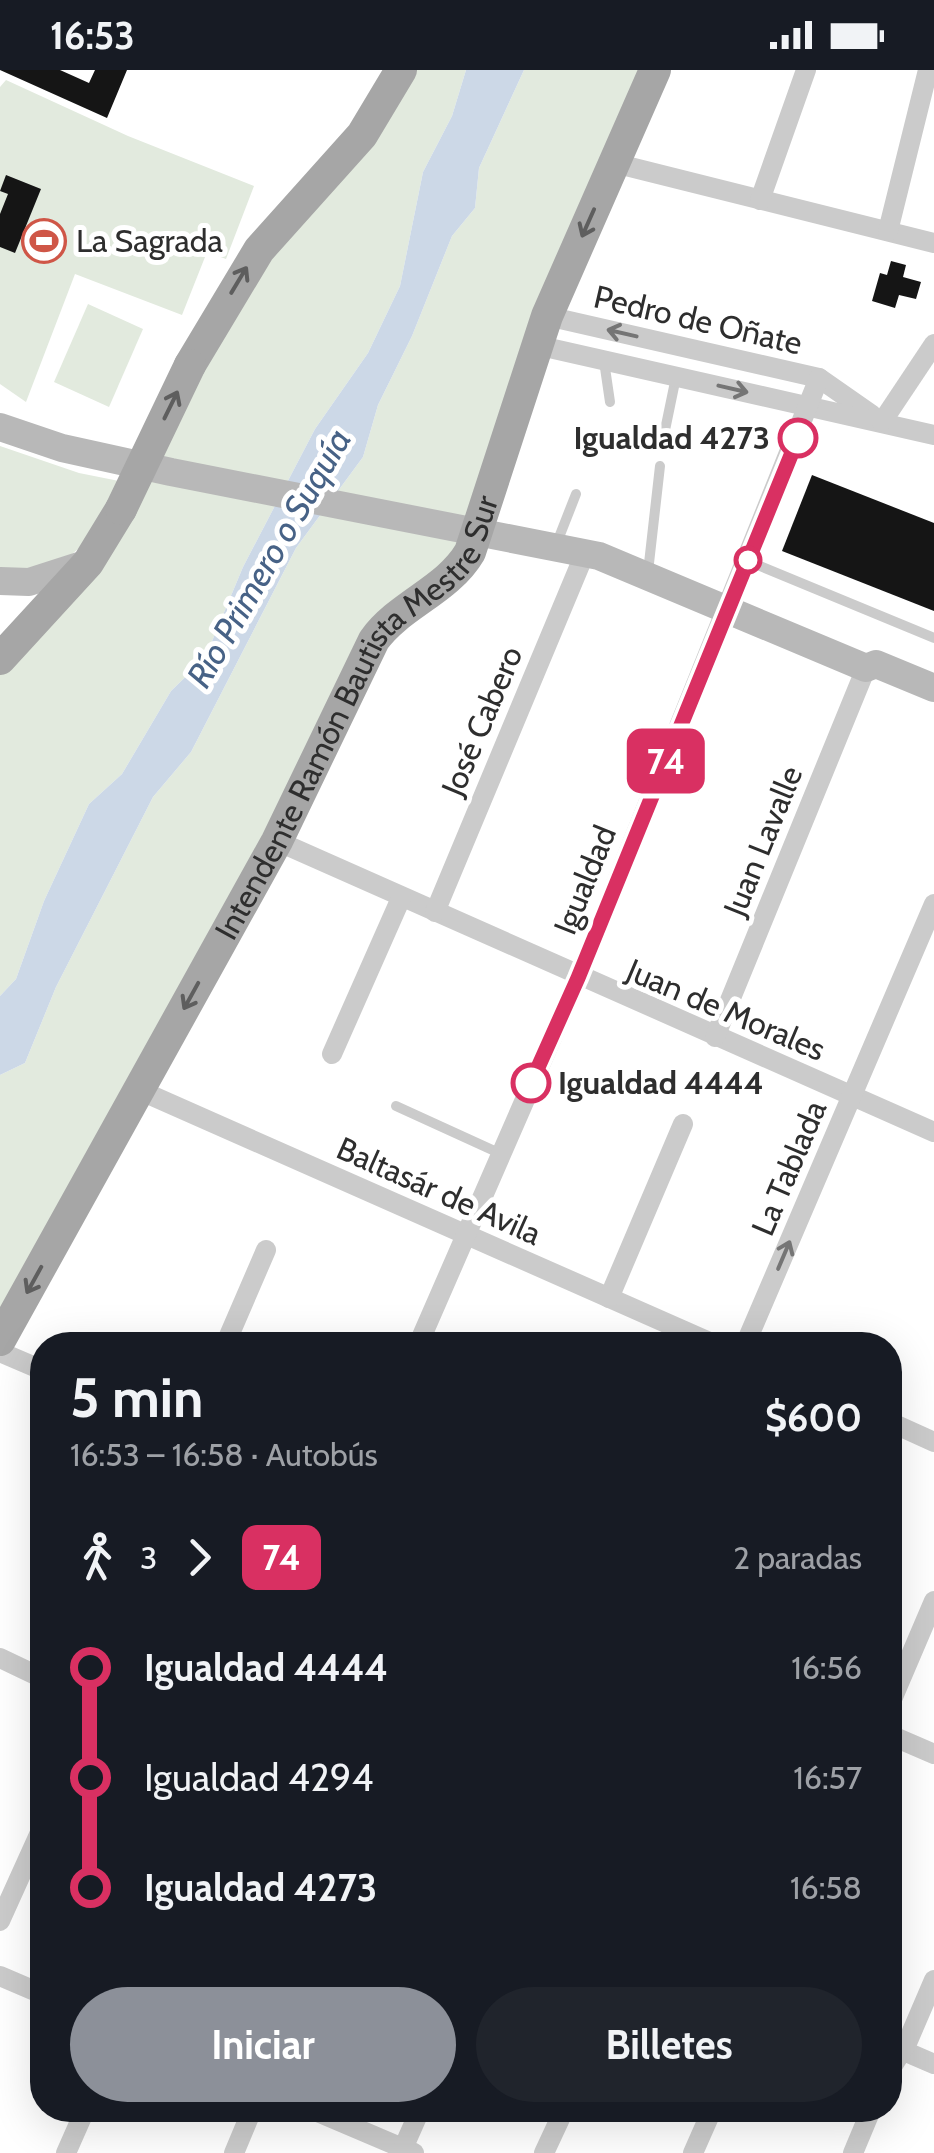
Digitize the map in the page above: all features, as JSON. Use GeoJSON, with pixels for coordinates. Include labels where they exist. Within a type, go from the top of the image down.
{"type":"FeatureCollection","features":[{"type":"Feature","properties":{"kind":"main road"},"geometry":{"type":"LineString","coordinates":[[0,659],[88,563],[121,509],[190,365],[259,250],[369,126],[401,70]]}},
{"type":"Feature","properties":{"kind":"main road","name":"Intendente Ramón Bautista Mestre Sur"},"geometry":{"type":"LineString","coordinates":[[0,1340],[277,841],[374,640],[386,624],[453,576],[470,552],[541,331],[655,70]]}},
{"type":"Feature","properties":{"kind":"main road"},"geometry":{"type":"LineString","coordinates":[[0,426],[62,448],[171,472],[585,553],[648,573],[866,668],[876,664],[934,688]]}},
{"type":"Feature","properties":{"kind":"main road"},"geometry":{"type":"LineString","coordinates":[[0,581],[28,582],[88,563]]}},
{"type":"Feature","properties":{"kind":"main road"},"geometry":{"type":"LineString","coordinates":[[866,668],[870,679],[934,707]]}},
{"type":"Feature","properties":{"kind":"street"},"geometry":{"type":"LineString","coordinates":[[760,200],[806,70]]}},
{"type":"Feature","properties":{"kind":"street"},"geometry":{"type":"LineString","coordinates":[[888,232],[928,70]]}},
{"type":"Feature","properties":{"kind":"street"},"geometry":{"type":"LineString","coordinates":[[614,163],[934,243]]}},
{"type":"Feature","properties":{"kind":"street","name":"Pedro de Oñate"},"geometry":{"type":"LineString","coordinates":[[541,331],[604,360],[934,434]]}},
{"type":"Feature","properties":{"kind":"street","name":"Pedro de Oñate"},"geometry":{"type":"LineString","coordinates":[[541,331],[819,378],[882,422]]}},
{"type":"Feature","properties":{"kind":"street"},"geometry":{"type":"LineString","coordinates":[[882,422],[934,344]]}},
{"type":"Feature","properties":{"kind":"street","name":"Igualdad"},"geometry":{"type":"LineString","coordinates":[[424,1332],[578,978],[811,407],[819,378]]}},
{"type":"Feature","properties":{"kind":"street","name":"José Cabero"},"geometry":{"type":"LineString","coordinates":[[434,912],[585,553]]}},
{"type":"Feature","properties":{"kind":"street","name":"Juan Lavalle"},"geometry":{"type":"LineString","coordinates":[[715,1037],[866,668]]}},
{"type":"Feature","properties":{"kind":"street","name":"Juan de Morales"},"geometry":{"type":"LineString","coordinates":[[277,841],[578,978],[934,1132]]}},
{"type":"Feature","properties":{"kind":"street"},"geometry":{"type":"LineString","coordinates":[[332,1054],[400,898]]}},
{"type":"Feature","properties":{"kind":"street","name":"La Tablada"},"geometry":{"type":"LineString","coordinates":[[751,1332],[934,904]]}},
{"type":"Feature","properties":{"kind":"street","name":"Baltasár de Avila"},"geometry":{"type":"LineString","coordinates":[[139,1090],[686,1332]]}},
{"type":"Feature","properties":{"kind":"street"},"geometry":{"type":"LineString","coordinates":[[608,1298],[683,1124]]}},
{"type":"Feature","properties":{"kind":"street"},"geometry":{"type":"LineString","coordinates":[[231,1332],[266,1250]]}},
{"type":"Feature","properties":{"kind":"street"},"geometry":{"type":"LineString","coordinates":[[0,1352],[30,1365]]}},
{"type":"Feature","properties":{"kind":"street"},"geometry":{"type":"LineString","coordinates":[[902,1427],[934,1442]]}},
{"type":"Feature","properties":{"kind":"street"},"geometry":{"type":"LineString","coordinates":[[902,1676],[934,1600]]}},
{"type":"Feature","properties":{"kind":"street"},"geometry":{"type":"LineString","coordinates":[[0,1658],[30,1672]]}},
{"type":"Feature","properties":{"kind":"street"},"geometry":{"type":"LineString","coordinates":[[902,1740],[934,1754]]}},
{"type":"Feature","properties":{"kind":"street"},"geometry":{"type":"LineString","coordinates":[[0,1921],[30,1855]]}},
{"type":"Feature","properties":{"kind":"street"},"geometry":{"type":"LineString","coordinates":[[0,1976],[30,1989]]}},
{"type":"Feature","properties":{"kind":"street"},"geometry":{"type":"LineString","coordinates":[[902,2037],[934,1980]]}},
{"type":"Feature","properties":{"kind":"street"},"geometry":{"type":"LineString","coordinates":[[902,2051],[934,2064]]}},
{"type":"Feature","properties":{"kind":"street"},"geometry":{"type":"LineString","coordinates":[[66,2153],[80,2122]]}},
{"type":"Feature","properties":{"kind":"street"},"geometry":{"type":"LineString","coordinates":[[234,2153],[247,2122]]}},
{"type":"Feature","properties":{"kind":"street"},"geometry":{"type":"LineString","coordinates":[[340,2122],[406,2151],[416,2122]]}},
{"type":"Feature","properties":{"kind":"street"},"geometry":{"type":"LineString","coordinates":[[544,2153],[558,2122]]}},
{"type":"Feature","properties":{"kind":"street"},"geometry":{"type":"LineString","coordinates":[[693,2153],[707,2122]]}},
{"type":"Feature","properties":{"kind":"street"},"geometry":{"type":"LineString","coordinates":[[854,2153],[866,2122]]}},
{"type":"Feature","properties":{"kind":"lane"},"geometry":{"type":"LineString","coordinates":[[604,360],[610,402]]}},
{"type":"Feature","properties":{"kind":"lane"},"geometry":{"type":"LineString","coordinates":[[664,434],[676,377]]}},
{"type":"Feature","properties":{"kind":"lane"},"geometry":{"type":"LineString","coordinates":[[648,573],[660,466]]}},
{"type":"Feature","properties":{"kind":"lane"},"geometry":{"type":"LineString","coordinates":[[554,547],[576,494]]}},
{"type":"Feature","properties":{"kind":"lane"},"geometry":{"type":"LineString","coordinates":[[748,561],[934,638]]}},
{"type":"Feature","properties":{"kind":"lane"},"geometry":{"type":"LineString","coordinates":[[396,1106],[499,1153]]}},
{"type":"Feature","properties":{"kind":"shaded area"},"geometry":{"type":"Polygon","coordinates":[[[401,70],[466,70],[452,116],[423,172],[400,286],[368,353],[315,429],[243,567],[205,658],[171,691],[122,774],[89,804],[44,901],[16,979],[0,996],[0,659],[88,563],[190,365],[401,70]]]}},
{"type":"Feature","properties":{"kind":"shaded area"},"geometry":{"type":"Polygon","coordinates":[[[524,70],[655,70],[470,552],[397,615],[0,1340],[0,1075],[25,1063],[56,987],[153,797],[191,752],[296,548],[363,457],[378,405],[412,336],[452,236],[475,208],[479,168],[524,70]]]}},
{"type":"Feature","properties":{"kind":"shaded area"},"geometry":{"type":"Polygon","coordinates":[[[6,80],[128,136],[254,186],[226,259],[207,252],[182,315],[75,274],[26,402],[0,384],[0,87],[6,80]]]}},
{"type":"Feature","properties":{"kind":"shaded area"},"geometry":{"type":"Polygon","coordinates":[[[88,304],[143,329],[109,407],[54,382],[88,304]]]}},
{"type":"Feature","properties":{"kind":"shaded area"},"geometry":{"type":"Polygon","coordinates":[[[0,446],[79,473],[119,481],[87,538],[65,559],[49,565],[0,569],[0,446]]]}},
{"type":"Feature","properties":{"kind":"water","name":"Río Primero o Suquía"},"geometry":{"type":"Polygon","coordinates":[[[466,70],[524,70],[479,168],[475,208],[452,236],[412,336],[378,405],[363,457],[296,548],[191,752],[153,797],[56,987],[25,1063],[0,1075],[0,996],[16,979],[44,901],[89,804],[122,774],[171,691],[205,658],[243,567],[315,429],[368,353],[400,286],[423,172],[452,116],[466,70]]]}},
{"type":"Feature","properties":{"kind":"building"},"geometry":{"type":"Polygon","coordinates":[[[0,70],[60,70],[89,83],[95,70],[127,70],[107,118],[0,70]]]}},
{"type":"Feature","properties":{"kind":"building"},"geometry":{"type":"Polygon","coordinates":[[[6,175],[41,189],[15,253],[0,247],[0,214],[8,194],[0,191],[6,175]]]}},
{"type":"Feature","properties":{"kind":"building"},"geometry":{"type":"Polygon","coordinates":[[[891,261],[906,265],[903,277],[921,282],[916,299],[899,295],[895,308],[872,301],[880,273],[887,275],[891,261]]]}},
{"type":"Feature","properties":{"kind":"building"},"geometry":{"type":"Polygon","coordinates":[[[812,475],[934,523],[934,611],[782,551],[812,475]]]}},
{"type":"Feature","properties":{"kind":"bus line","name":"74"},"geometry":{"type":"LineString","coordinates":[[531,1083],[578,978],[798,438]]}},
{"type":"Feature","properties":{"kind":"place","name":"La Sagrada"},"geometry":{"type":"Point","coordinates":[44,241]}},
{"type":"Feature","properties":{"kind":"place","name":"Igualdad 4273"},"geometry":{"type":"Point","coordinates":[798,438]}},
{"type":"Feature","properties":{"kind":"place","name":"Igualdad 4444"},"geometry":{"type":"Point","coordinates":[531,1083]}}]}
